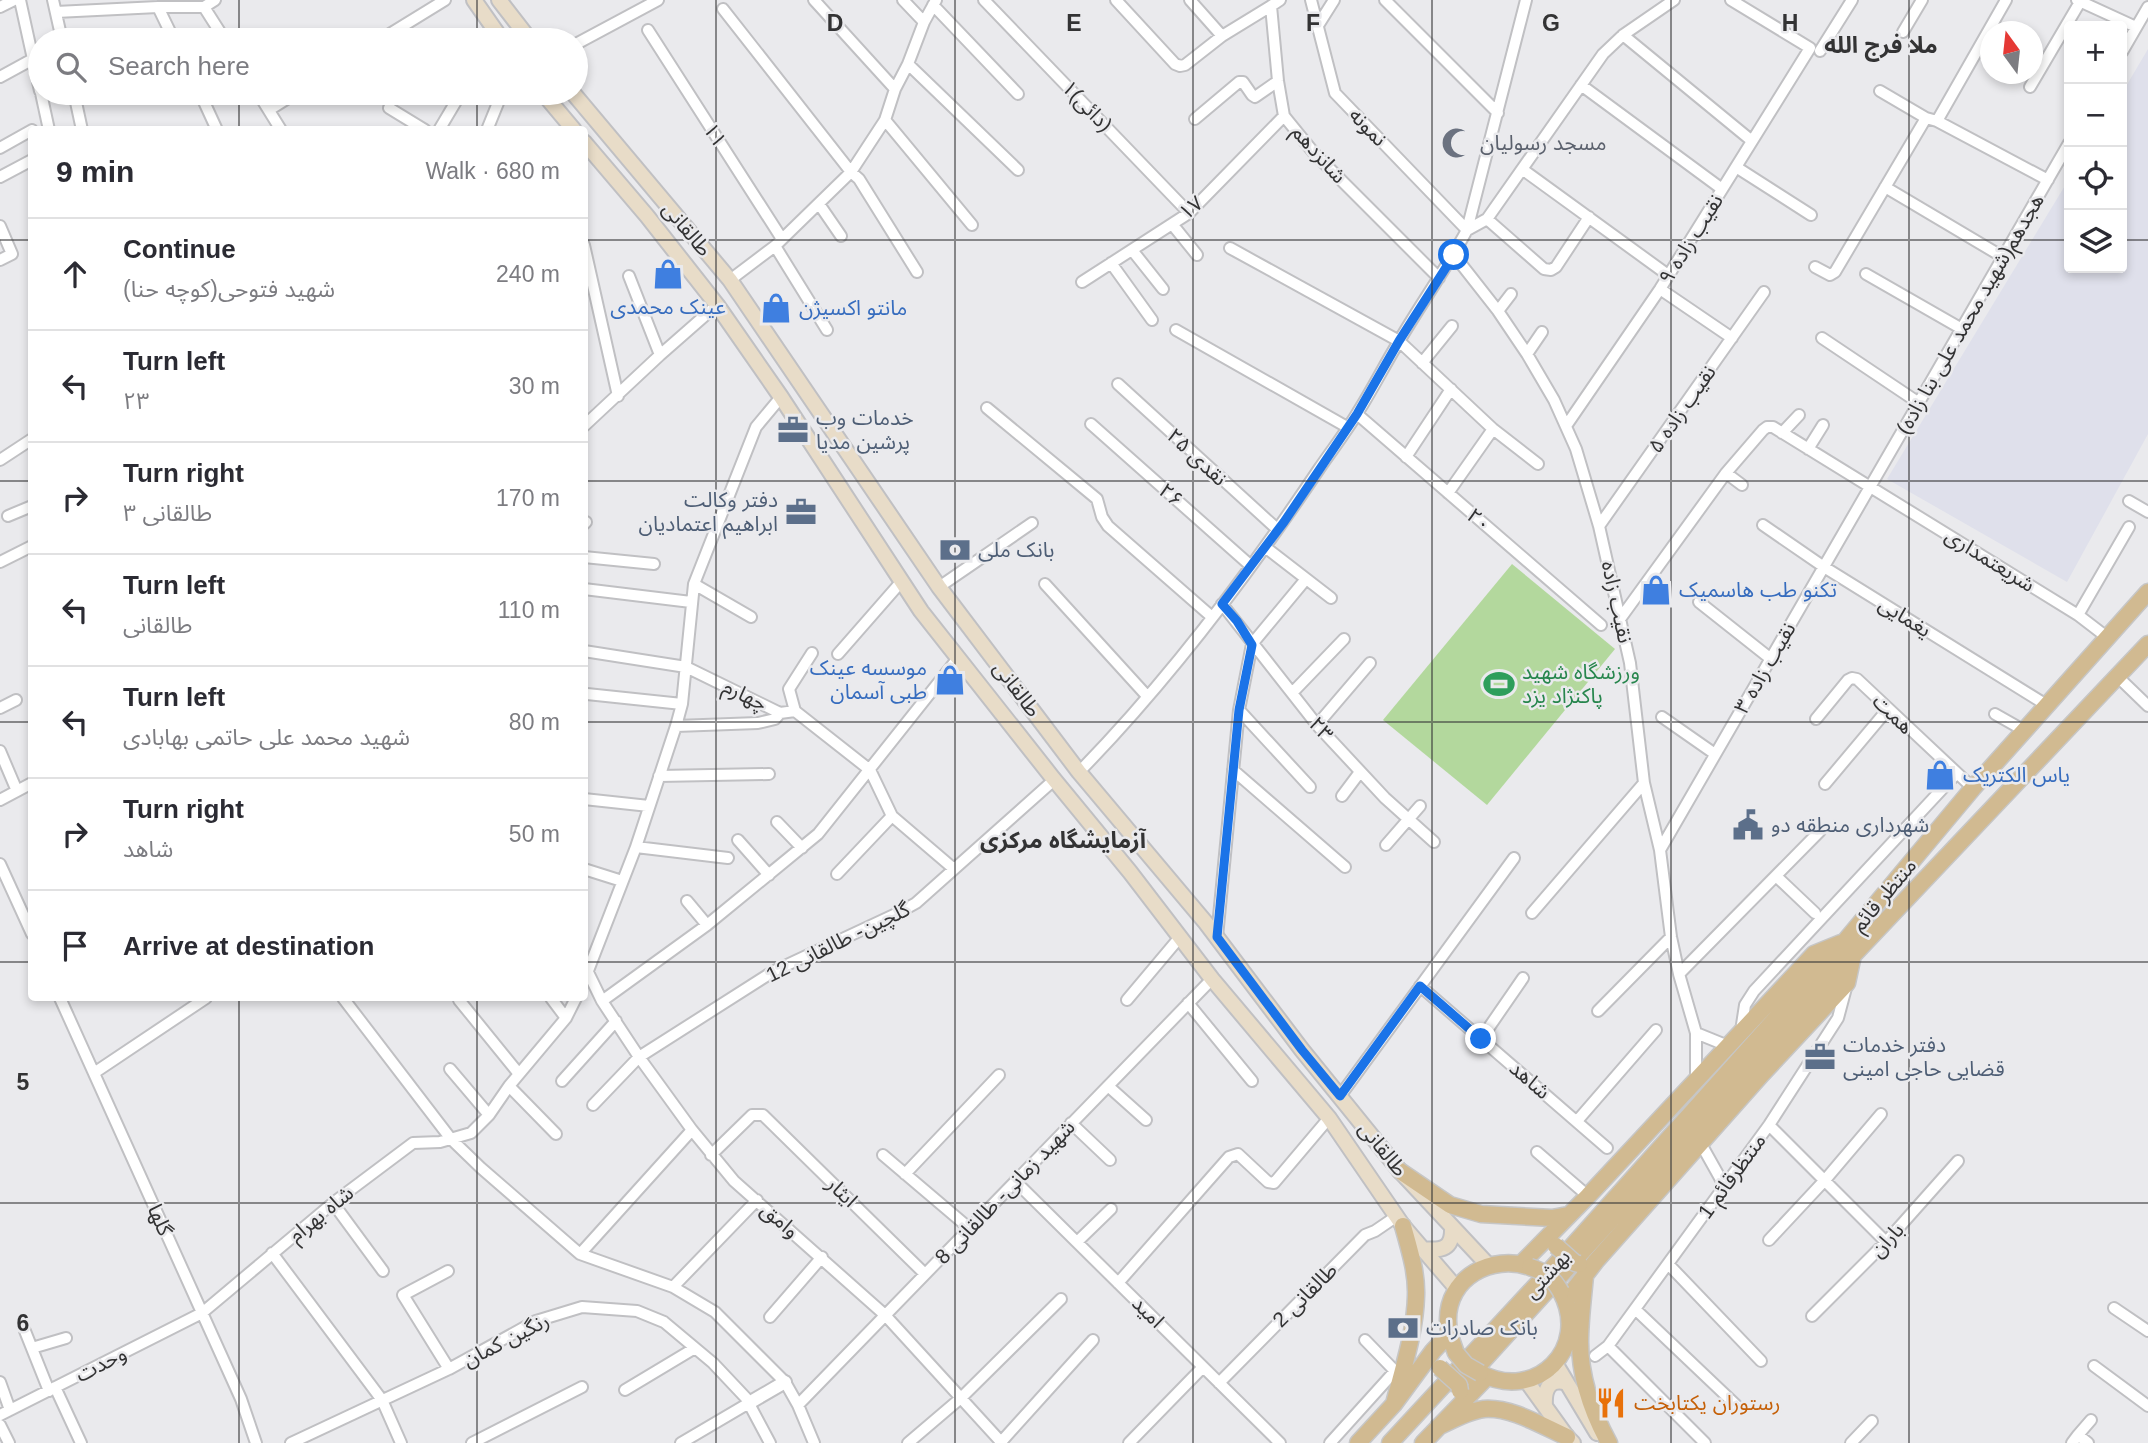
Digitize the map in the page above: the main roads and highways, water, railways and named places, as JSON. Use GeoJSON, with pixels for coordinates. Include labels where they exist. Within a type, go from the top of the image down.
{"type":"FeatureCollection","features":[{"type":"Feature","properties":{"kind":"main road"},"geometry":{"type":"LineString","coordinates":[[474,0],[491,28]]}},
{"type":"Feature","properties":{"kind":"main road"},"geometry":{"type":"LineString","coordinates":[[499,0],[521,28]]}},
{"type":"Feature","properties":{"kind":"main road"},"geometry":{"type":"LineString","coordinates":[[553,105],[571,126]]}},
{"type":"Feature","properties":{"kind":"main road","name":"طالقانی"},"geometry":{"type":"LineString","coordinates":[[583,105],[730,280],[939,587],[1079,772],[1217,937],[1302,1050],[1400,1171],[1489,1265]]}},
{"type":"Feature","properties":{"kind":"main road","name":"طالقانی"},"geometry":{"type":"LineString","coordinates":[[588,147],[717,305],[781,397],[901,582],[958,658],[1212,979],[1329,1118],[1400,1221],[1457,1289]]}},
{"type":"Feature","properties":{"kind":"main road","name":"منتظر قائم"},"geometry":{"type":"LineString","coordinates":[[1602,1232],[1850,947],[1973,788],[2148,592]]}},
{"type":"Feature","properties":{"kind":"main road","name":"منتظر قائم"},"geometry":{"type":"LineString","coordinates":[[1617,1196],[1850,947],[2148,644]]}},
{"type":"Feature","properties":{"kind":"main road"},"geometry":{"type":"LineString","coordinates":[[1526,1265],[1563,1219],[1588,1196],[1814,954],[1850,947],[1847,983],[1596,1261],[1582,1270],[1564,1296]]}},
{"type":"Feature","properties":{"kind":"main road"},"geometry":{"type":"LineString","coordinates":[[1400,1171],[1450,1205],[1481,1213],[1563,1219]]}},
{"type":"Feature","properties":{"kind":"main road","name":"بهشتی"},"geometry":{"type":"LineString","coordinates":[[1390,1443],[1617,1196]]}},
{"type":"Feature","properties":{"kind":"main road"},"geometry":{"type":"LineString","coordinates":[[1563,1219],[1554,1235],[1556,1246],[1582,1270],[1580,1343],[1584,1381],[1606,1443]]}},
{"type":"Feature","properties":{"kind":"main road"},"geometry":{"type":"LineString","coordinates":[[1394,1404],[1412,1335],[1416,1295],[1412,1260],[1400,1221]]}},
{"type":"Feature","properties":{"kind":"main road"},"geometry":{"type":"LineString","coordinates":[[1423,1249],[1438,1251],[1448,1245],[1453,1237],[1452,1227]]}},
{"type":"Feature","properties":{"kind":"main road","name":"بهشتی"},"geometry":{"type":"LineString","coordinates":[[1406,1443],[1602,1232]]}},
{"type":"Feature","properties":{"kind":"main road"},"geometry":{"type":"LineString","coordinates":[[1505,1262],[1526,1265],[1544,1271],[1554,1280],[1564,1296],[1570,1316],[1570,1333],[1555,1363],[1542,1374],[1526,1380],[1506,1382],[1466,1366],[1456,1353],[1447,1318],[1450,1303],[1466,1279],[1489,1265],[1505,1262]]}},
{"type":"Feature","properties":{"kind":"main road"},"geometry":{"type":"LineString","coordinates":[[1358,1443],[1394,1404],[1449,1334]]}},
{"type":"Feature","properties":{"kind":"main road"},"geometry":{"type":"LineString","coordinates":[[1555,1363],[1606,1443]]}},
{"type":"Feature","properties":{"kind":"main road"},"geometry":{"type":"LineString","coordinates":[[1415,1375],[1425,1367],[1440,1368],[1459,1385],[1459,1398]]}},
{"type":"Feature","properties":{"kind":"main road"},"geometry":{"type":"LineString","coordinates":[[1423,1443],[1459,1398],[1483,1375]]}},
{"type":"Feature","properties":{"kind":"main road"},"geometry":{"type":"LineString","coordinates":[[1526,1380],[1567,1441]]}},
{"type":"Feature","properties":{"kind":"main road"},"geometry":{"type":"LineString","coordinates":[[1545,1406],[1545,1393],[1551,1383],[1567,1383]]}},
{"type":"Feature","properties":{"kind":"main road"},"geometry":{"type":"LineString","coordinates":[[1438,1427],[1467,1413],[1485,1409],[1504,1411],[1567,1441]]}},
{"type":"Feature","properties":{"kind":"place","name":"مسجد رسولیان"},"geometry":{"type":"Point","coordinates":[1457,143]}},
{"type":"Feature","properties":{"kind":"place","name":"عینک محمدی"},"geometry":{"type":"Point","coordinates":[668,274]}},
{"type":"Feature","properties":{"kind":"place","name":"مانتو اكسيژن"},"geometry":{"type":"Point","coordinates":[776,308]}},
{"type":"Feature","properties":{"kind":"place","name":"خدمات وب پرشین مدیا"},"geometry":{"type":"Point","coordinates":[793,430]}},
{"type":"Feature","properties":{"kind":"place","name":"دفتر وکالت ابراهیم اعتمادیان"},"geometry":{"type":"Point","coordinates":[801,512]}},
{"type":"Feature","properties":{"kind":"place","name":"بانک ملی"},"geometry":{"type":"Point","coordinates":[955,550]}},
{"type":"Feature","properties":{"kind":"place","name":"تکنو طب هاسمیک"},"geometry":{"type":"Point","coordinates":[1656,590]}},
{"type":"Feature","properties":{"kind":"place","name":"موسسه عینک طبی آسمان"},"geometry":{"type":"Point","coordinates":[950,680]}},
{"type":"Feature","properties":{"kind":"place","name":"ورزشگاه شهید پاکنژاد یزد"},"geometry":{"type":"Point","coordinates":[1499,684]}},
{"type":"Feature","properties":{"kind":"place","name":"یاس الکتریک"},"geometry":{"type":"Point","coordinates":[1940,775]}},
{"type":"Feature","properties":{"kind":"place","name":"شهرداری منطقه دو"},"geometry":{"type":"Point","coordinates":[1748,825]}},
{"type":"Feature","properties":{"kind":"place","name":"دفتر خدمات قضایی حاجی امینی"},"geometry":{"type":"Point","coordinates":[1820,1057]}},
{"type":"Feature","properties":{"kind":"place","name":"بانک صادرات"},"geometry":{"type":"Point","coordinates":[1403,1328]}},
{"type":"Feature","properties":{"kind":"place","name":"رستوران یکتابخت"},"geometry":{"type":"Point","coordinates":[1611,1403]}},
{"type":"Feature","properties":{"kind":"district","name":"ملا فرج الله"},"geometry":{"type":"Point","coordinates":[1881,45]}},
{"type":"Feature","properties":{"kind":"district","name":"آزمایشگاه مرکزی"},"geometry":{"type":"Point","coordinates":[1063,840]}}]}
